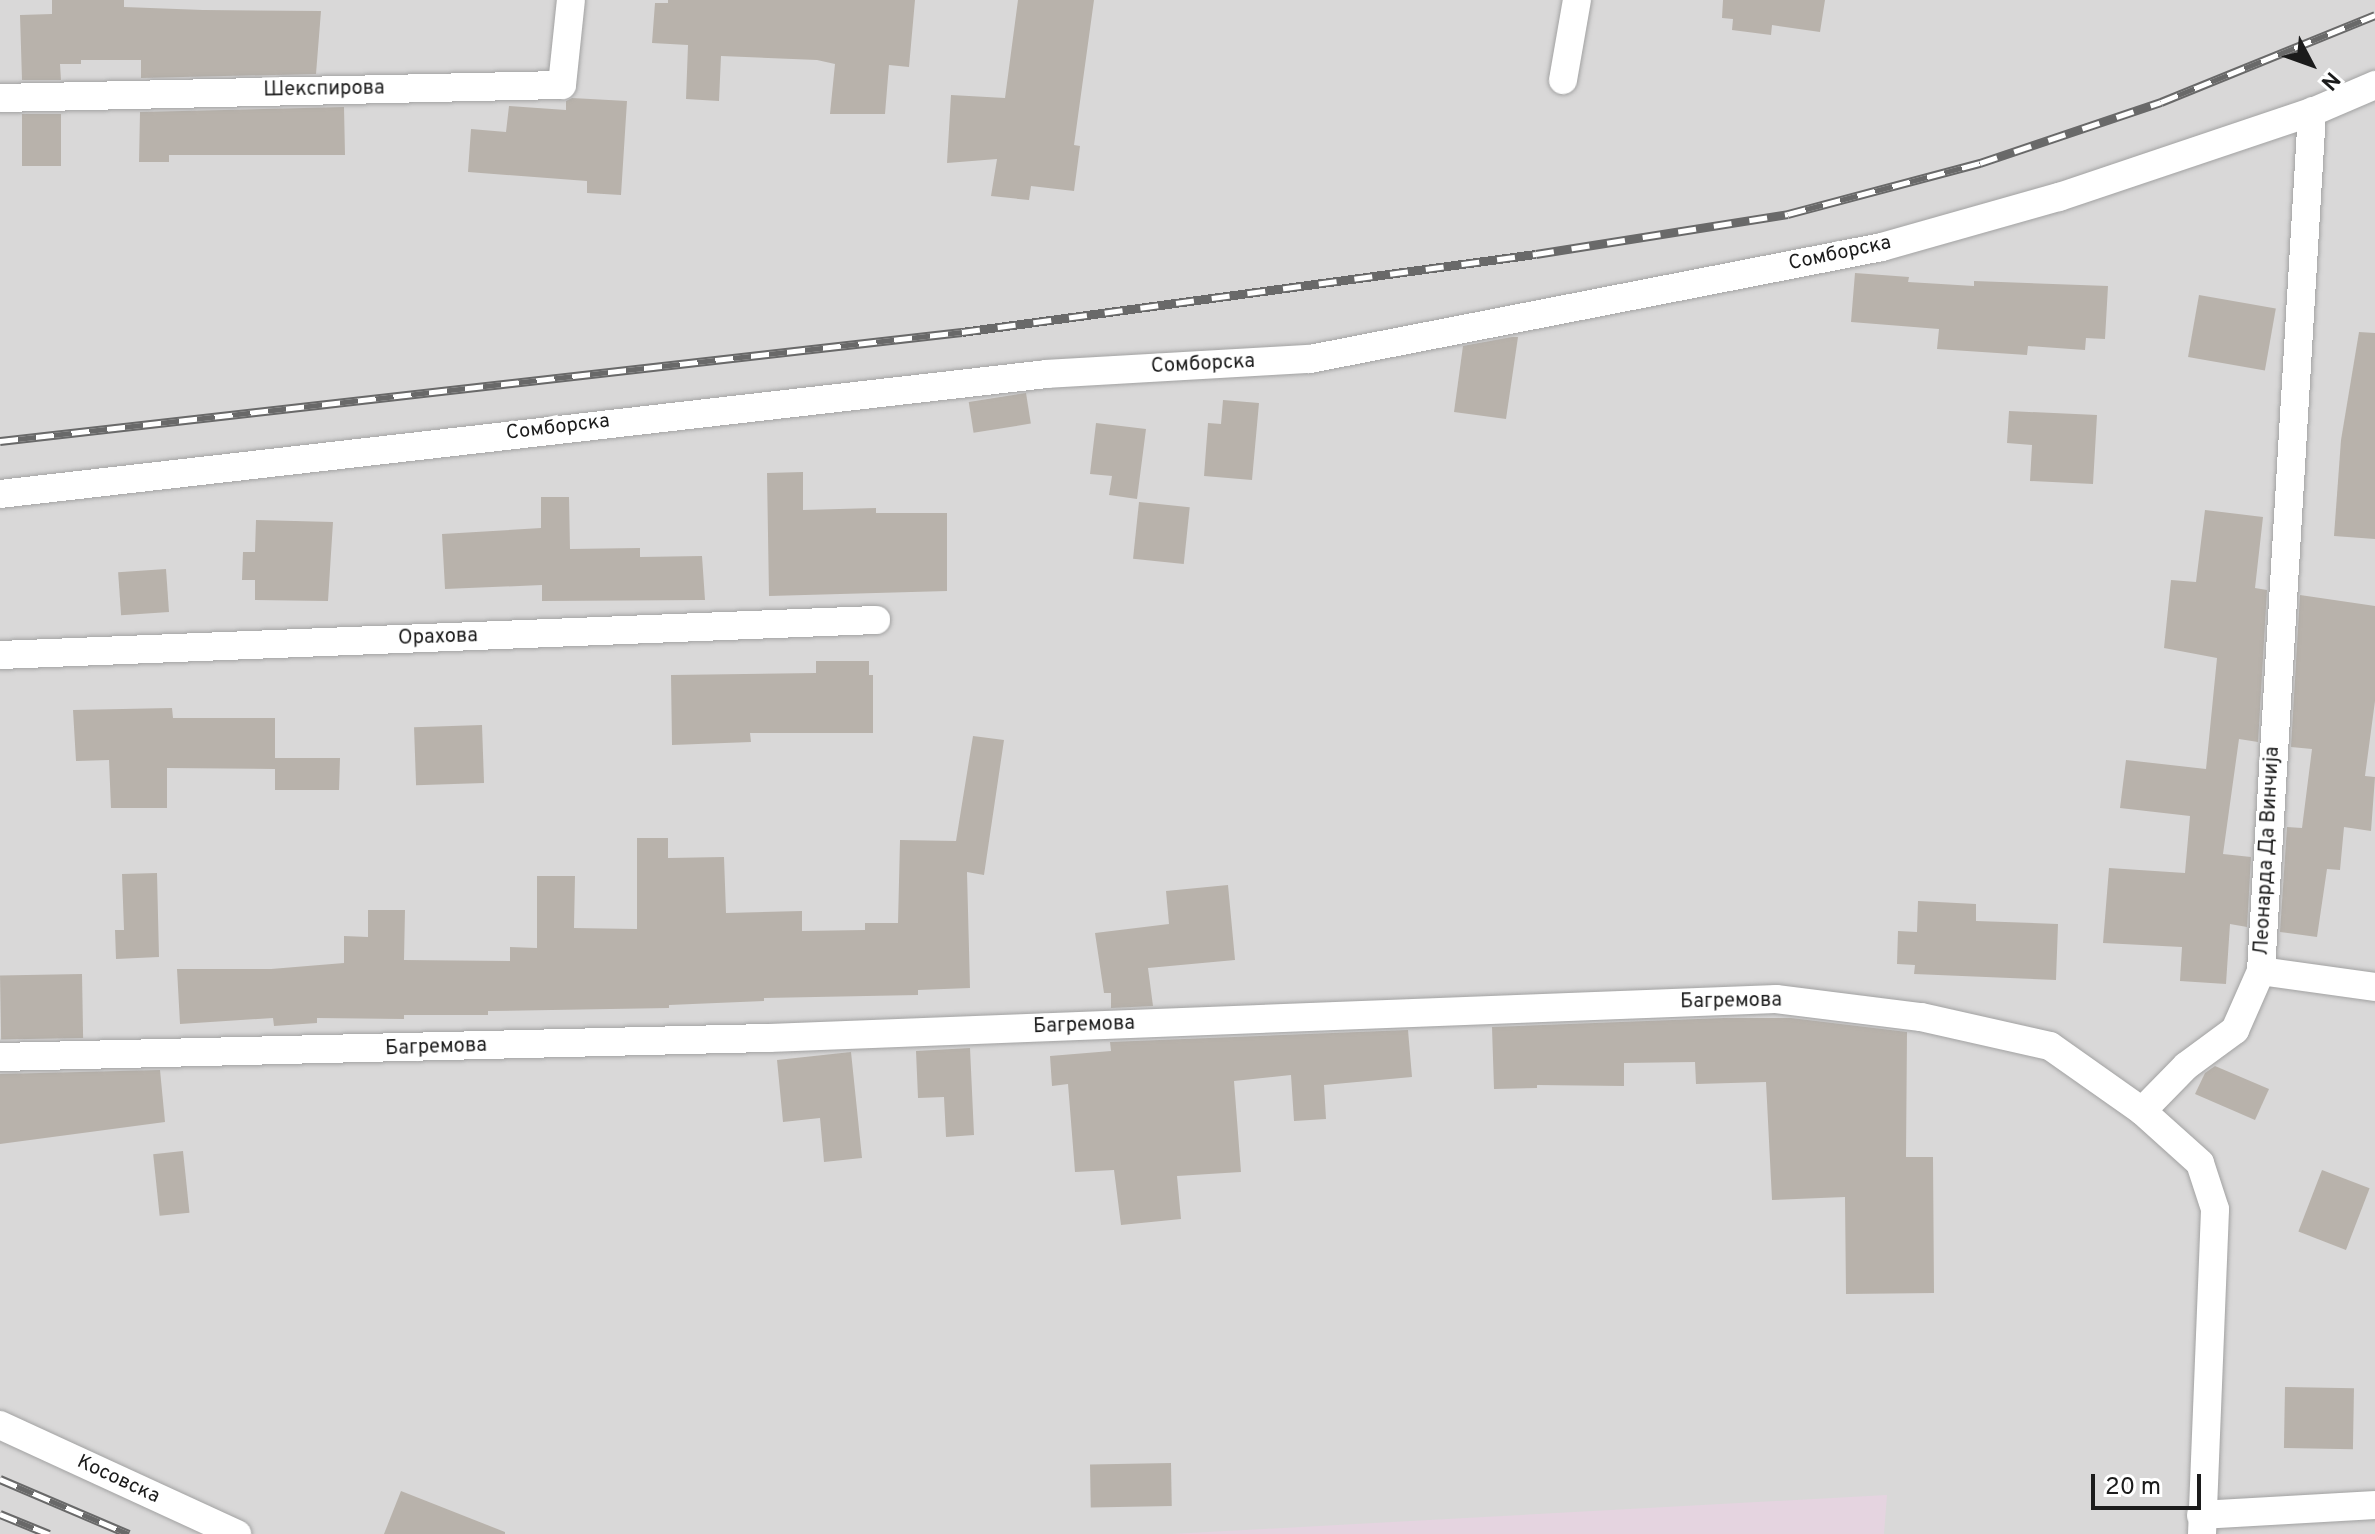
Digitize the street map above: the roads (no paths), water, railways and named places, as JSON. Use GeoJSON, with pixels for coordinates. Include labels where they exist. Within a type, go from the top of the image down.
{"type":"FeatureCollection","features":[{"type":"Feature","properties":{"kind":"street","name":"Шекспирова"},"geometry":{"type":"LineString","coordinates":[[0,98],[562,85],[571,0]]}},
{"type":"Feature","properties":{"kind":"street"},"geometry":{"type":"LineString","coordinates":[[1563,80],[1577,0]]}},
{"type":"Feature","properties":{"kind":"street","name":"Сомборска"},"geometry":{"type":"LineString","coordinates":[[0,494],[1046,374],[1310,359],[1882,247],[2059,197],[2312,112],[2375,85]]}},
{"type":"Feature","properties":{"kind":"street","name":"Леонарда Да Винчија"},"geometry":{"type":"LineString","coordinates":[[2142,1111],[2186,1066],[2235,1030],[2261,971],[2312,112]]}},
{"type":"Feature","properties":{"kind":"street","name":"Орахова"},"geometry":{"type":"LineString","coordinates":[[0,655],[876,620]]}},
{"type":"Feature","properties":{"kind":"street"},"geometry":{"type":"LineString","coordinates":[[2261,971],[2375,987]]}},
{"type":"Feature","properties":{"kind":"street","name":"Багремова"},"geometry":{"type":"LineString","coordinates":[[0,1057],[769,1038],[1776,999],[1921,1017],[2050,1046],[2142,1111]]}},
{"type":"Feature","properties":{"kind":"street"},"geometry":{"type":"LineString","coordinates":[[2142,1111],[2200,1163],[2215,1209],[2202,1524],[2375,1505]]}},
{"type":"Feature","properties":{"kind":"street","name":"Косовска"},"geometry":{"type":"LineString","coordinates":[[0,1425],[237,1534]]}},
{"type":"Feature","properties":{"kind":"railway"},"geometry":{"type":"LineString","coordinates":[[0,441],[962,332],[1536,254],[1788,214],[1980,163],[2161,102],[2375,15]]}},
{"type":"Feature","properties":{"kind":"railway"},"geometry":{"type":"LineString","coordinates":[[0,1479],[129,1534]]}},
{"type":"Feature","properties":{"kind":"railway"},"geometry":{"type":"LineString","coordinates":[[0,1514],[49,1534]]}}]}
